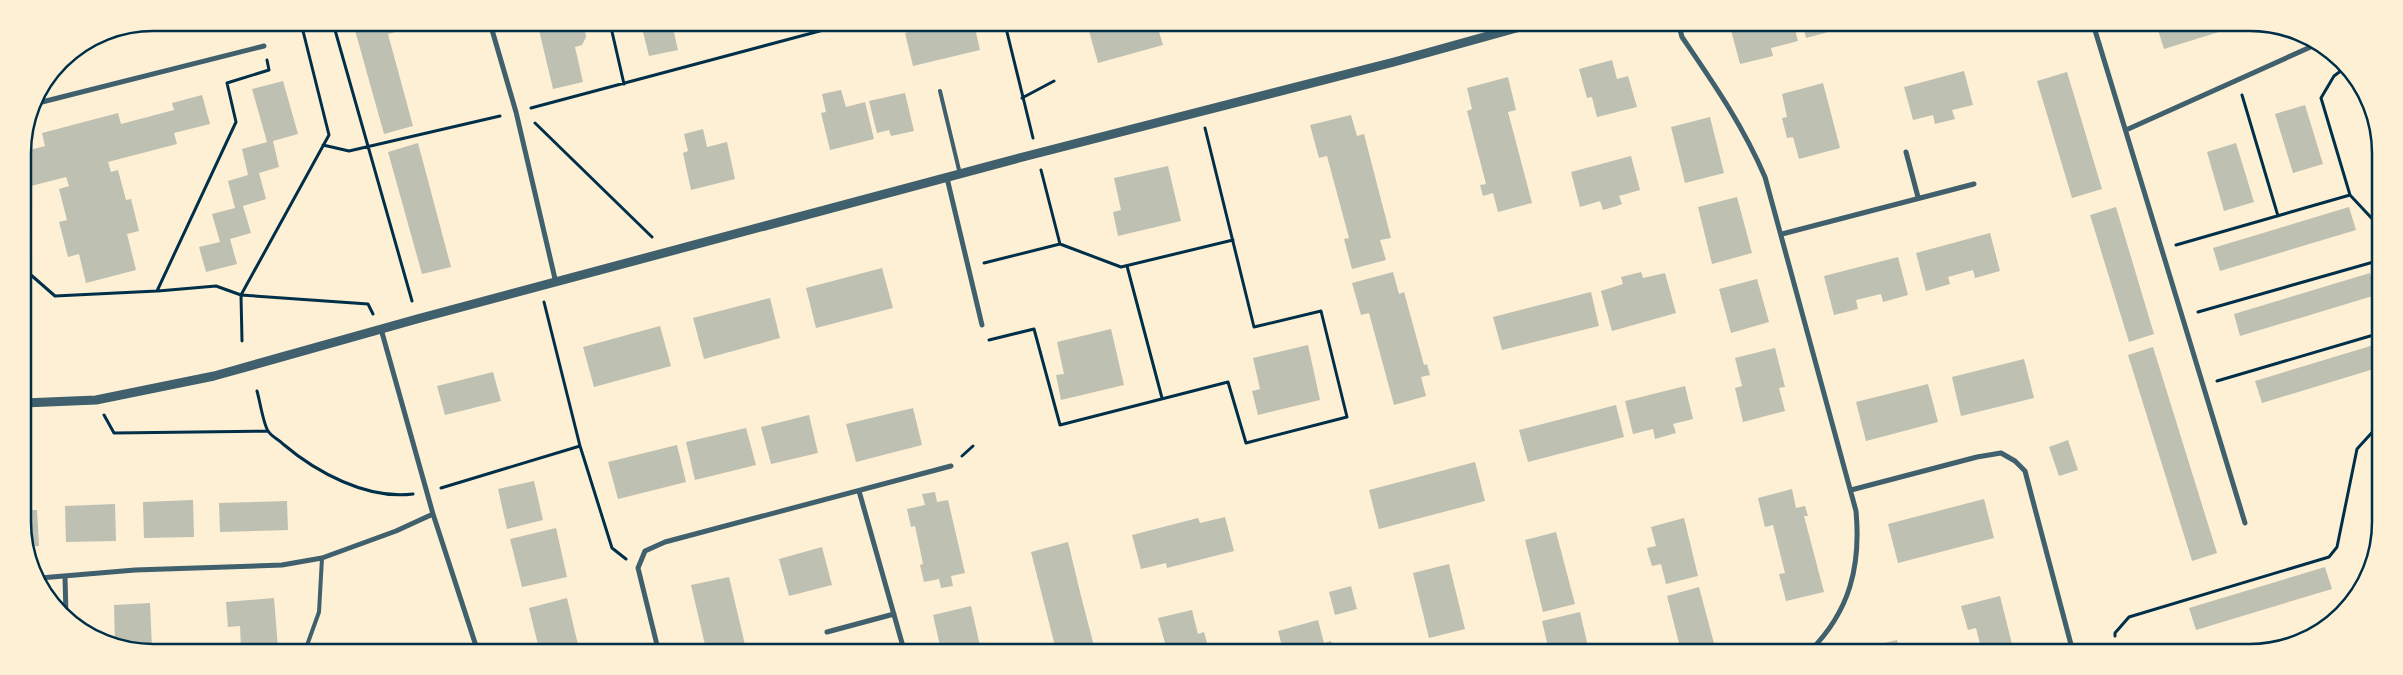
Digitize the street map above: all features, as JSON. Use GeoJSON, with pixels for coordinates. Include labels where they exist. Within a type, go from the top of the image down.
{"type":"FeatureCollection","features":[{"type":"Feature","properties":{"kind":"street"},"geometry":{"type":"LineString","coordinates":[[492,31],[516,112],[556,283]]}},
{"type":"Feature","properties":{"kind":"street"},"geometry":{"type":"LineString","coordinates":[[31,403],[96,400],[214,376],[540,286],[1019,158],[1040,157],[1505,31]]}},
{"type":"Feature","properties":{"kind":"street"},"geometry":{"type":"LineString","coordinates":[[1680,31],[1682,37],[1734,112],[1765,177],[1851,490],[1858,532],[1858,554],[1853,581],[1841,611],[1818,643]]}},
{"type":"Feature","properties":{"kind":"street"},"geometry":{"type":"LineString","coordinates":[[2096,31],[2246,523]]}},
{"type":"Feature","properties":{"kind":"street"},"geometry":{"type":"LineString","coordinates":[[43,102],[264,46]]}},
{"type":"Feature","properties":{"kind":"street"},"geometry":{"type":"LineString","coordinates":[[2126,130],[2309,48]]}},
{"type":"Feature","properties":{"kind":"street"},"geometry":{"type":"LineString","coordinates":[[1906,152],[1918,197]]}},
{"type":"Feature","properties":{"kind":"street"},"geometry":{"type":"LineString","coordinates":[[947,178],[982,325]]}},
{"type":"Feature","properties":{"kind":"street"},"geometry":{"type":"LineString","coordinates":[[1782,234],[1918,197],[1974,184]]}},
{"type":"Feature","properties":{"kind":"street"},"geometry":{"type":"LineString","coordinates":[[381,329],[434,514],[475,644]]}},
{"type":"Feature","properties":{"kind":"street"},"geometry":{"type":"LineString","coordinates":[[1851,490],[1977,457],[2001,453],[2016,461],[2025,471],[2071,643]]}},
{"type":"Feature","properties":{"kind":"street"},"geometry":{"type":"LineString","coordinates":[[657,644],[638,568],[645,551],[665,542],[950,466]]}},
{"type":"Feature","properties":{"kind":"street"},"geometry":{"type":"LineString","coordinates":[[859,491],[902,644]]}},
{"type":"Feature","properties":{"kind":"street"},"geometry":{"type":"LineString","coordinates":[[46,578],[135,570],[282,565],[322,558],[396,531],[434,514]]}},
{"type":"Feature","properties":{"kind":"street"},"geometry":{"type":"LineString","coordinates":[[65,577],[66,606]]}},
{"type":"Feature","properties":{"kind":"street"},"geometry":{"type":"LineString","coordinates":[[827,632],[894,614]]}},
{"type":"Feature","properties":{"kind":"lane"},"geometry":{"type":"LineString","coordinates":[[940,91],[960,174]]}},
{"type":"Feature","properties":{"kind":"lane"},"geometry":{"type":"LineString","coordinates":[[307,644],[319,612],[322,558]]}},
{"type":"Feature","properties":{"kind":"path"},"geometry":{"type":"LineString","coordinates":[[242,341],[241,295],[329,135],[303,31]]}},
{"type":"Feature","properties":{"kind":"path"},"geometry":{"type":"LineString","coordinates":[[335,31],[418,319]]}},
{"type":"Feature","properties":{"kind":"path"},"geometry":{"type":"LineString","coordinates":[[612,31],[624,84]]}},
{"type":"Feature","properties":{"kind":"path"},"geometry":{"type":"LineString","coordinates":[[323,146],[349,151],[368,147],[516,112],[820,31]]}},
{"type":"Feature","properties":{"kind":"path"},"geometry":{"type":"LineString","coordinates":[[1007,31],[1034,143]]}},
{"type":"Feature","properties":{"kind":"path"},"geometry":{"type":"LineString","coordinates":[[157,291],[236,122],[227,83],[269,70],[264,46]]}},
{"type":"Feature","properties":{"kind":"path"},"geometry":{"type":"LineString","coordinates":[[2340,72],[2334,76],[2321,98],[2350,195],[2372,219]]}},
{"type":"Feature","properties":{"kind":"path"},"geometry":{"type":"LineString","coordinates":[[2238,80],[2278,216]]}},
{"type":"Feature","properties":{"kind":"path"},"geometry":{"type":"LineString","coordinates":[[1022,98],[1054,81]]}},
{"type":"Feature","properties":{"kind":"path"},"geometry":{"type":"LineString","coordinates":[[522,110],[668,253]]}},
{"type":"Feature","properties":{"kind":"path"},"geometry":{"type":"LineString","coordinates":[[982,325],[986,341],[1034,329],[1060,425],[1228,382],[1246,443],[1348,417],[1321,311],[1254,327],[1201,113]]}},
{"type":"Feature","properties":{"kind":"path"},"geometry":{"type":"LineString","coordinates":[[1040,157],[1060,244]]}},
{"type":"Feature","properties":{"kind":"path"},"geometry":{"type":"LineString","coordinates":[[2162,249],[2350,195]]}},
{"type":"Feature","properties":{"kind":"path"},"geometry":{"type":"LineString","coordinates":[[968,267],[1060,244],[1121,268],[1233,240]]}},
{"type":"Feature","properties":{"kind":"path"},"geometry":{"type":"LineString","coordinates":[[2182,316],[2372,262]]}},
{"type":"Feature","properties":{"kind":"path"},"geometry":{"type":"LineString","coordinates":[[1127,266],[1162,398]]}},
{"type":"Feature","properties":{"kind":"path"},"geometry":{"type":"LineString","coordinates":[[32,275],[55,296],[216,286],[241,295],[368,304],[381,329]]}},
{"type":"Feature","properties":{"kind":"path"},"geometry":{"type":"LineString","coordinates":[[540,286],[580,446],[612,548],[638,568]]}},
{"type":"Feature","properties":{"kind":"path"},"geometry":{"type":"LineString","coordinates":[[2203,385],[2372,335]]}},
{"type":"Feature","properties":{"kind":"path"},"geometry":{"type":"LineString","coordinates":[[257,390],[268,431],[293,453],[323,472],[370,491],[401,496],[428,492],[580,446]]}},
{"type":"Feature","properties":{"kind":"path"},"geometry":{"type":"LineString","coordinates":[[96,400],[114,433],[268,431]]}},
{"type":"Feature","properties":{"kind":"path"},"geometry":{"type":"LineString","coordinates":[[2115,643],[2115,633],[2129,617],[2329,557],[2337,547],[2357,449],[2372,432]]}},
{"type":"Feature","properties":{"kind":"building"},"geometry":{"type":"Polygon","coordinates":[[[355,31],[399,31],[388,34],[413,126],[384,134],[355,31]]]}},
{"type":"Feature","properties":{"kind":"building"},"geometry":{"type":"Polygon","coordinates":[[[539,31],[585,31],[586,37],[582,45],[575,47],[583,82],[553,89],[539,31]]]}},
{"type":"Feature","properties":{"kind":"building"},"geometry":{"type":"Polygon","coordinates":[[[643,31],[674,31],[678,50],[649,56],[643,31]]]}},
{"type":"Feature","properties":{"kind":"building"},"geometry":{"type":"Polygon","coordinates":[[[913,31],[976,31],[980,50],[913,66],[905,33],[913,31]]]}},
{"type":"Feature","properties":{"kind":"building"},"geometry":{"type":"Polygon","coordinates":[[[1089,31],[1159,31],[1163,45],[1098,63],[1089,31]]]}},
{"type":"Feature","properties":{"kind":"building"},"geometry":{"type":"Polygon","coordinates":[[[1731,31],[1795,31],[1798,41],[1771,48],[1773,56],[1740,64],[1731,31]]]}},
{"type":"Feature","properties":{"kind":"building"},"geometry":{"type":"Polygon","coordinates":[[[1804,31],[1832,31],[1806,38],[1804,31]]]}},
{"type":"Feature","properties":{"kind":"building"},"geometry":{"type":"Polygon","coordinates":[[[2158,31],[2222,31],[2164,49],[2158,31]]]}},
{"type":"Feature","properties":{"kind":"building"},"geometry":{"type":"Polygon","coordinates":[[[1612,60],[1617,79],[1628,76],[1637,107],[1597,117],[1592,97],[1587,98],[1579,69],[1612,60]]]}},
{"type":"Feature","properties":{"kind":"building"},"geometry":{"type":"Polygon","coordinates":[[[1964,71],[1973,105],[1952,110],[1955,119],[1935,124],[1933,115],[1913,120],[1904,87],[1964,71]]]}},
{"type":"Feature","properties":{"kind":"building"},"geometry":{"type":"Polygon","coordinates":[[[2067,72],[2102,189],[2072,198],[2037,81],[2067,72]]]}},
{"type":"Feature","properties":{"kind":"building"},"geometry":{"type":"Polygon","coordinates":[[[1508,77],[1516,110],[1508,112],[1532,203],[1498,212],[1493,193],[1483,196],[1480,185],[1486,184],[1467,111],[1472,109],[1467,88],[1508,77]]]}},
{"type":"Feature","properties":{"kind":"building"},"geometry":{"type":"Polygon","coordinates":[[[283,81],[298,134],[273,141],[279,167],[259,173],[266,199],[243,206],[251,233],[230,239],[237,264],[206,272],[199,247],[220,242],[212,214],[235,208],[228,181],[248,175],[242,149],[267,142],[252,89],[283,81]]]}},
{"type":"Feature","properties":{"kind":"building"},"geometry":{"type":"Polygon","coordinates":[[[1823,83],[1840,148],[1799,159],[1793,137],[1787,138],[1782,118],[1787,117],[1782,94],[1823,83]]]}},
{"type":"Feature","properties":{"kind":"building"},"geometry":{"type":"Polygon","coordinates":[[[841,90],[846,107],[865,102],[874,139],[830,150],[821,113],[826,112],[822,94],[841,90]]]}},
{"type":"Feature","properties":{"kind":"building"},"geometry":{"type":"Polygon","coordinates":[[[905,93],[914,131],[891,136],[889,130],[877,133],[869,101],[905,93]]]}},
{"type":"Feature","properties":{"kind":"building"},"geometry":{"type":"Polygon","coordinates":[[[202,95],[210,124],[174,133],[177,144],[108,162],[111,172],[118,170],[126,200],[131,199],[139,231],[127,234],[136,270],[86,283],[79,254],[68,257],[59,222],[67,220],[59,189],[69,186],[66,177],[32,186],[32,150],[45,146],[42,133],[118,113],[121,124],[174,110],[172,103],[202,95]]]}},
{"type":"Feature","properties":{"kind":"building"},"geometry":{"type":"Polygon","coordinates":[[[2305,105],[2323,164],[2293,173],[2275,114],[2305,105]]]}},
{"type":"Feature","properties":{"kind":"building"},"geometry":{"type":"Polygon","coordinates":[[[1351,115],[1357,136],[1364,134],[1391,238],[1380,240],[1386,260],[1352,269],[1344,239],[1349,238],[1327,156],[1319,158],[1310,125],[1351,115]]]}},
{"type":"Feature","properties":{"kind":"building"},"geometry":{"type":"Polygon","coordinates":[[[1710,117],[1724,173],[1685,183],[1671,127],[1710,117]]]}},
{"type":"Feature","properties":{"kind":"building"},"geometry":{"type":"Polygon","coordinates":[[[703,129],[707,147],[727,142],[735,179],[691,190],[683,153],[688,151],[684,134],[703,129]]]}},
{"type":"Feature","properties":{"kind":"building"},"geometry":{"type":"Polygon","coordinates":[[[418,143],[451,267],[422,274],[388,152],[418,143]]]}},
{"type":"Feature","properties":{"kind":"building"},"geometry":{"type":"Polygon","coordinates":[[[2236,143],[2254,202],[2224,211],[2207,152],[2236,143]]]}},
{"type":"Feature","properties":{"kind":"building"},"geometry":{"type":"Polygon","coordinates":[[[1631,156],[1640,190],[1619,196],[1622,204],[1603,210],[1600,201],[1580,207],[1571,172],[1631,156]]]}},
{"type":"Feature","properties":{"kind":"building"},"geometry":{"type":"Polygon","coordinates":[[[1168,166],[1181,221],[1118,236],[1113,212],[1121,210],[1114,178],[1168,166]]]}},
{"type":"Feature","properties":{"kind":"building"},"geometry":{"type":"Polygon","coordinates":[[[1737,197],[1752,253],[1712,264],[1698,207],[1737,197]]]}},
{"type":"Feature","properties":{"kind":"building"},"geometry":{"type":"Polygon","coordinates":[[[2116,207],[2154,334],[2129,342],[2090,215],[2116,207]]]}},
{"type":"Feature","properties":{"kind":"building"},"geometry":{"type":"Polygon","coordinates":[[[2349,207],[2356,230],[2220,271],[2213,248],[2349,207]]]}},
{"type":"Feature","properties":{"kind":"building"},"geometry":{"type":"Polygon","coordinates":[[[1990,233],[2000,271],[1975,278],[1973,270],[1948,277],[1950,284],[1926,291],[1916,253],[1990,233]]]}},
{"type":"Feature","properties":{"kind":"building"},"geometry":{"type":"Polygon","coordinates":[[[1898,257],[1908,295],[1883,302],[1881,294],[1856,300],[1858,309],[1834,315],[1824,276],[1898,257]]]}},
{"type":"Feature","properties":{"kind":"building"},"geometry":{"type":"Polygon","coordinates":[[[882,268],[893,308],[816,328],[806,288],[882,268]]]}},
{"type":"Feature","properties":{"kind":"building"},"geometry":{"type":"Polygon","coordinates":[[[1393,272],[1399,294],[1404,292],[1424,365],[1427,364],[1430,375],[1421,377],[1426,396],[1394,405],[1369,313],[1361,315],[1352,283],[1393,272]]]}},
{"type":"Feature","properties":{"kind":"building"},"geometry":{"type":"Polygon","coordinates":[[[1641,272],[1643,278],[1665,273],[1676,313],[1612,331],[1601,291],[1623,284],[1621,277],[1641,272]]]}},
{"type":"Feature","properties":{"kind":"building"},"geometry":{"type":"Polygon","coordinates":[[[2370,273],[2372,280],[2372,296],[2240,336],[2234,314],[2370,273]]]}},
{"type":"Feature","properties":{"kind":"building"},"geometry":{"type":"Polygon","coordinates":[[[1757,279],[1769,322],[1731,333],[1719,289],[1757,279]]]}},
{"type":"Feature","properties":{"kind":"building"},"geometry":{"type":"Polygon","coordinates":[[[1591,292],[1599,326],[1502,350],[1493,317],[1591,292]]]}},
{"type":"Feature","properties":{"kind":"building"},"geometry":{"type":"Polygon","coordinates":[[[770,298],[780,338],[704,359],[693,318],[770,298]]]}},
{"type":"Feature","properties":{"kind":"building"},"geometry":{"type":"Polygon","coordinates":[[[660,326],[671,366],[594,387],[583,347],[660,326]]]}},
{"type":"Feature","properties":{"kind":"building"},"geometry":{"type":"Polygon","coordinates":[[[1111,329],[1124,385],[1061,400],[1056,375],[1064,374],[1057,342],[1111,329]]]}},
{"type":"Feature","properties":{"kind":"building"},"geometry":{"type":"Polygon","coordinates":[[[1308,345],[1320,400],[1258,415],[1252,391],[1260,389],[1253,358],[1308,345]]]}},
{"type":"Feature","properties":{"kind":"building"},"geometry":{"type":"Polygon","coordinates":[[[2372,346],[2372,370],[2262,403],[2255,381],[2372,346]]]}},
{"type":"Feature","properties":{"kind":"building"},"geometry":{"type":"Polygon","coordinates":[[[2153,347],[2217,553],[2192,561],[2128,355],[2153,347]]]}},
{"type":"Feature","properties":{"kind":"building"},"geometry":{"type":"Polygon","coordinates":[[[1775,348],[1785,387],[1779,388],[1785,411],[1743,422],[1735,388],[1742,386],[1735,358],[1775,348]]]}},
{"type":"Feature","properties":{"kind":"building"},"geometry":{"type":"Polygon","coordinates":[[[2024,359],[2034,398],[1961,416],[1952,377],[2024,359]]]}},
{"type":"Feature","properties":{"kind":"building"},"geometry":{"type":"Polygon","coordinates":[[[493,372],[501,401],[445,415],[437,386],[493,372]]]}},
{"type":"Feature","properties":{"kind":"building"},"geometry":{"type":"Polygon","coordinates":[[[1928,384],[1938,422],[1866,441],[1856,402],[1928,384]]]}},
{"type":"Feature","properties":{"kind":"building"},"geometry":{"type":"Polygon","coordinates":[[[1685,386],[1693,419],[1673,424],[1676,433],[1655,439],[1653,429],[1633,434],[1625,401],[1685,386]]]}},
{"type":"Feature","properties":{"kind":"building"},"geometry":{"type":"Polygon","coordinates":[[[1616,405],[1624,437],[1528,462],[1519,430],[1616,405]]]}},
{"type":"Feature","properties":{"kind":"building"},"geometry":{"type":"Polygon","coordinates":[[[913,408],[922,445],[856,462],[846,424],[913,408]]]}},
{"type":"Feature","properties":{"kind":"building"},"geometry":{"type":"Polygon","coordinates":[[[809,415],[818,453],[771,464],[761,427],[809,415]]]}},
{"type":"Feature","properties":{"kind":"building"},"geometry":{"type":"Polygon","coordinates":[[[746,428],[756,465],[695,480],[686,442],[746,428]]]}},
{"type":"Feature","properties":{"kind":"building"},"geometry":{"type":"Polygon","coordinates":[[[2068,440],[2078,470],[2059,476],[2049,447],[2068,440]]]}},
{"type":"Feature","properties":{"kind":"building"},"geometry":{"type":"Polygon","coordinates":[[[677,445],[686,482],[618,499],[608,462],[677,445]]]}},
{"type":"Feature","properties":{"kind":"building"},"geometry":{"type":"Polygon","coordinates":[[[1475,462],[1485,501],[1379,529],[1369,490],[1475,462]]]}},
{"type":"Feature","properties":{"kind":"building"},"geometry":{"type":"Polygon","coordinates":[[[534,481],[543,520],[507,529],[498,489],[534,481]]]}},
{"type":"Feature","properties":{"kind":"building"},"geometry":{"type":"Polygon","coordinates":[[[1792,489],[1796,508],[1805,506],[1808,516],[1804,516],[1824,592],[1786,601],[1779,574],[1785,573],[1773,525],[1765,527],[1758,498],[1792,489]]]}},
{"type":"Feature","properties":{"kind":"building"},"geometry":{"type":"Polygon","coordinates":[[[935,492],[937,502],[948,500],[965,573],[951,576],[953,586],[941,588],[939,579],[924,582],[920,565],[923,564],[915,526],[911,527],[907,509],[925,505],[922,494],[935,492]]]}},
{"type":"Feature","properties":{"kind":"building"},"geometry":{"type":"Polygon","coordinates":[[[1984,499],[1994,538],[1898,563],[1888,524],[1984,499]]]}},
{"type":"Feature","properties":{"kind":"building"},"geometry":{"type":"Polygon","coordinates":[[[193,500],[194,537],[144,538],[143,502],[193,500]]]}},
{"type":"Feature","properties":{"kind":"building"},"geometry":{"type":"Polygon","coordinates":[[[287,501],[288,530],[220,532],[219,503],[287,501]]]}},
{"type":"Feature","properties":{"kind":"building"},"geometry":{"type":"Polygon","coordinates":[[[115,504],[116,541],[66,542],[65,506],[115,504]]]}},
{"type":"Feature","properties":{"kind":"building"},"geometry":{"type":"Polygon","coordinates":[[[31,510],[37,510],[39,546],[34,545],[31,510]]]}},
{"type":"Feature","properties":{"kind":"building"},"geometry":{"type":"Polygon","coordinates":[[[1225,517],[1234,551],[1167,568],[1166,563],[1141,569],[1132,535],[1198,518],[1200,523],[1225,517]]]}},
{"type":"Feature","properties":{"kind":"building"},"geometry":{"type":"Polygon","coordinates":[[[1684,518],[1698,576],[1666,584],[1661,564],[1652,566],[1648,553],[1647,548],[1656,546],[1651,527],[1684,518]]]}},
{"type":"Feature","properties":{"kind":"building"},"geometry":{"type":"Polygon","coordinates":[[[556,528],[567,577],[522,587],[510,539],[556,528]]]}},
{"type":"Feature","properties":{"kind":"building"},"geometry":{"type":"Polygon","coordinates":[[[1556,532],[1575,604],[1543,612],[1525,540],[1556,532]]]}},
{"type":"Feature","properties":{"kind":"building"},"geometry":{"type":"Polygon","coordinates":[[[1068,542],[1093,644],[1054,644],[1031,552],[1068,542]]]}},
{"type":"Feature","properties":{"kind":"building"},"geometry":{"type":"Polygon","coordinates":[[[822,547],[832,585],[789,596],[779,559],[822,547]]]}},
{"type":"Feature","properties":{"kind":"building"},"geometry":{"type":"Polygon","coordinates":[[[1449,564],[1465,629],[1429,638],[1413,573],[1449,564]]]}},
{"type":"Feature","properties":{"kind":"building"},"geometry":{"type":"Polygon","coordinates":[[[2325,567],[2332,589],[2196,630],[2189,608],[2325,567]]]}},
{"type":"Feature","properties":{"kind":"building"},"geometry":{"type":"Polygon","coordinates":[[[729,577],[745,644],[705,644],[691,585],[729,577]]]}},
{"type":"Feature","properties":{"kind":"building"},"geometry":{"type":"Polygon","coordinates":[[[1351,586],[1357,609],[1335,615],[1329,592],[1351,586]]]}},
{"type":"Feature","properties":{"kind":"building"},"geometry":{"type":"Polygon","coordinates":[[[1699,587],[1714,643],[1679,643],[1667,596],[1699,587]]]}},
{"type":"Feature","properties":{"kind":"building"},"geometry":{"type":"Polygon","coordinates":[[[2000,596],[2012,643],[1980,643],[1976,628],[1968,630],[1961,606],[2000,596]]]}},
{"type":"Feature","properties":{"kind":"building"},"geometry":{"type":"Polygon","coordinates":[[[274,598],[278,644],[241,644],[240,626],[228,627],[226,602],[274,598]]]}},
{"type":"Feature","properties":{"kind":"building"},"geometry":{"type":"Polygon","coordinates":[[[567,598],[578,644],[538,644],[529,608],[567,598]]]}},
{"type":"Feature","properties":{"kind":"building"},"geometry":{"type":"Polygon","coordinates":[[[150,603],[152,644],[138,643],[115,637],[114,605],[150,603]]]}},
{"type":"Feature","properties":{"kind":"building"},"geometry":{"type":"Polygon","coordinates":[[[971,606],[980,644],[940,644],[933,615],[971,606]]]}},
{"type":"Feature","properties":{"kind":"building"},"geometry":{"type":"Polygon","coordinates":[[[1192,610],[1198,634],[1204,632],[1207,643],[1165,644],[1158,618],[1192,610]]]}},
{"type":"Feature","properties":{"kind":"building"},"geometry":{"type":"Polygon","coordinates":[[[1580,612],[1587,643],[1547,643],[1542,621],[1580,612]]]}},
{"type":"Feature","properties":{"kind":"building"},"geometry":{"type":"Polygon","coordinates":[[[1318,620],[1324,643],[1331,641],[1332,643],[1281,643],[1278,631],[1318,620]]]}},
{"type":"Feature","properties":{"kind":"building"},"geometry":{"type":"Polygon","coordinates":[[[1897,640],[1898,643],[1883,643],[1897,640]]]}}]}
